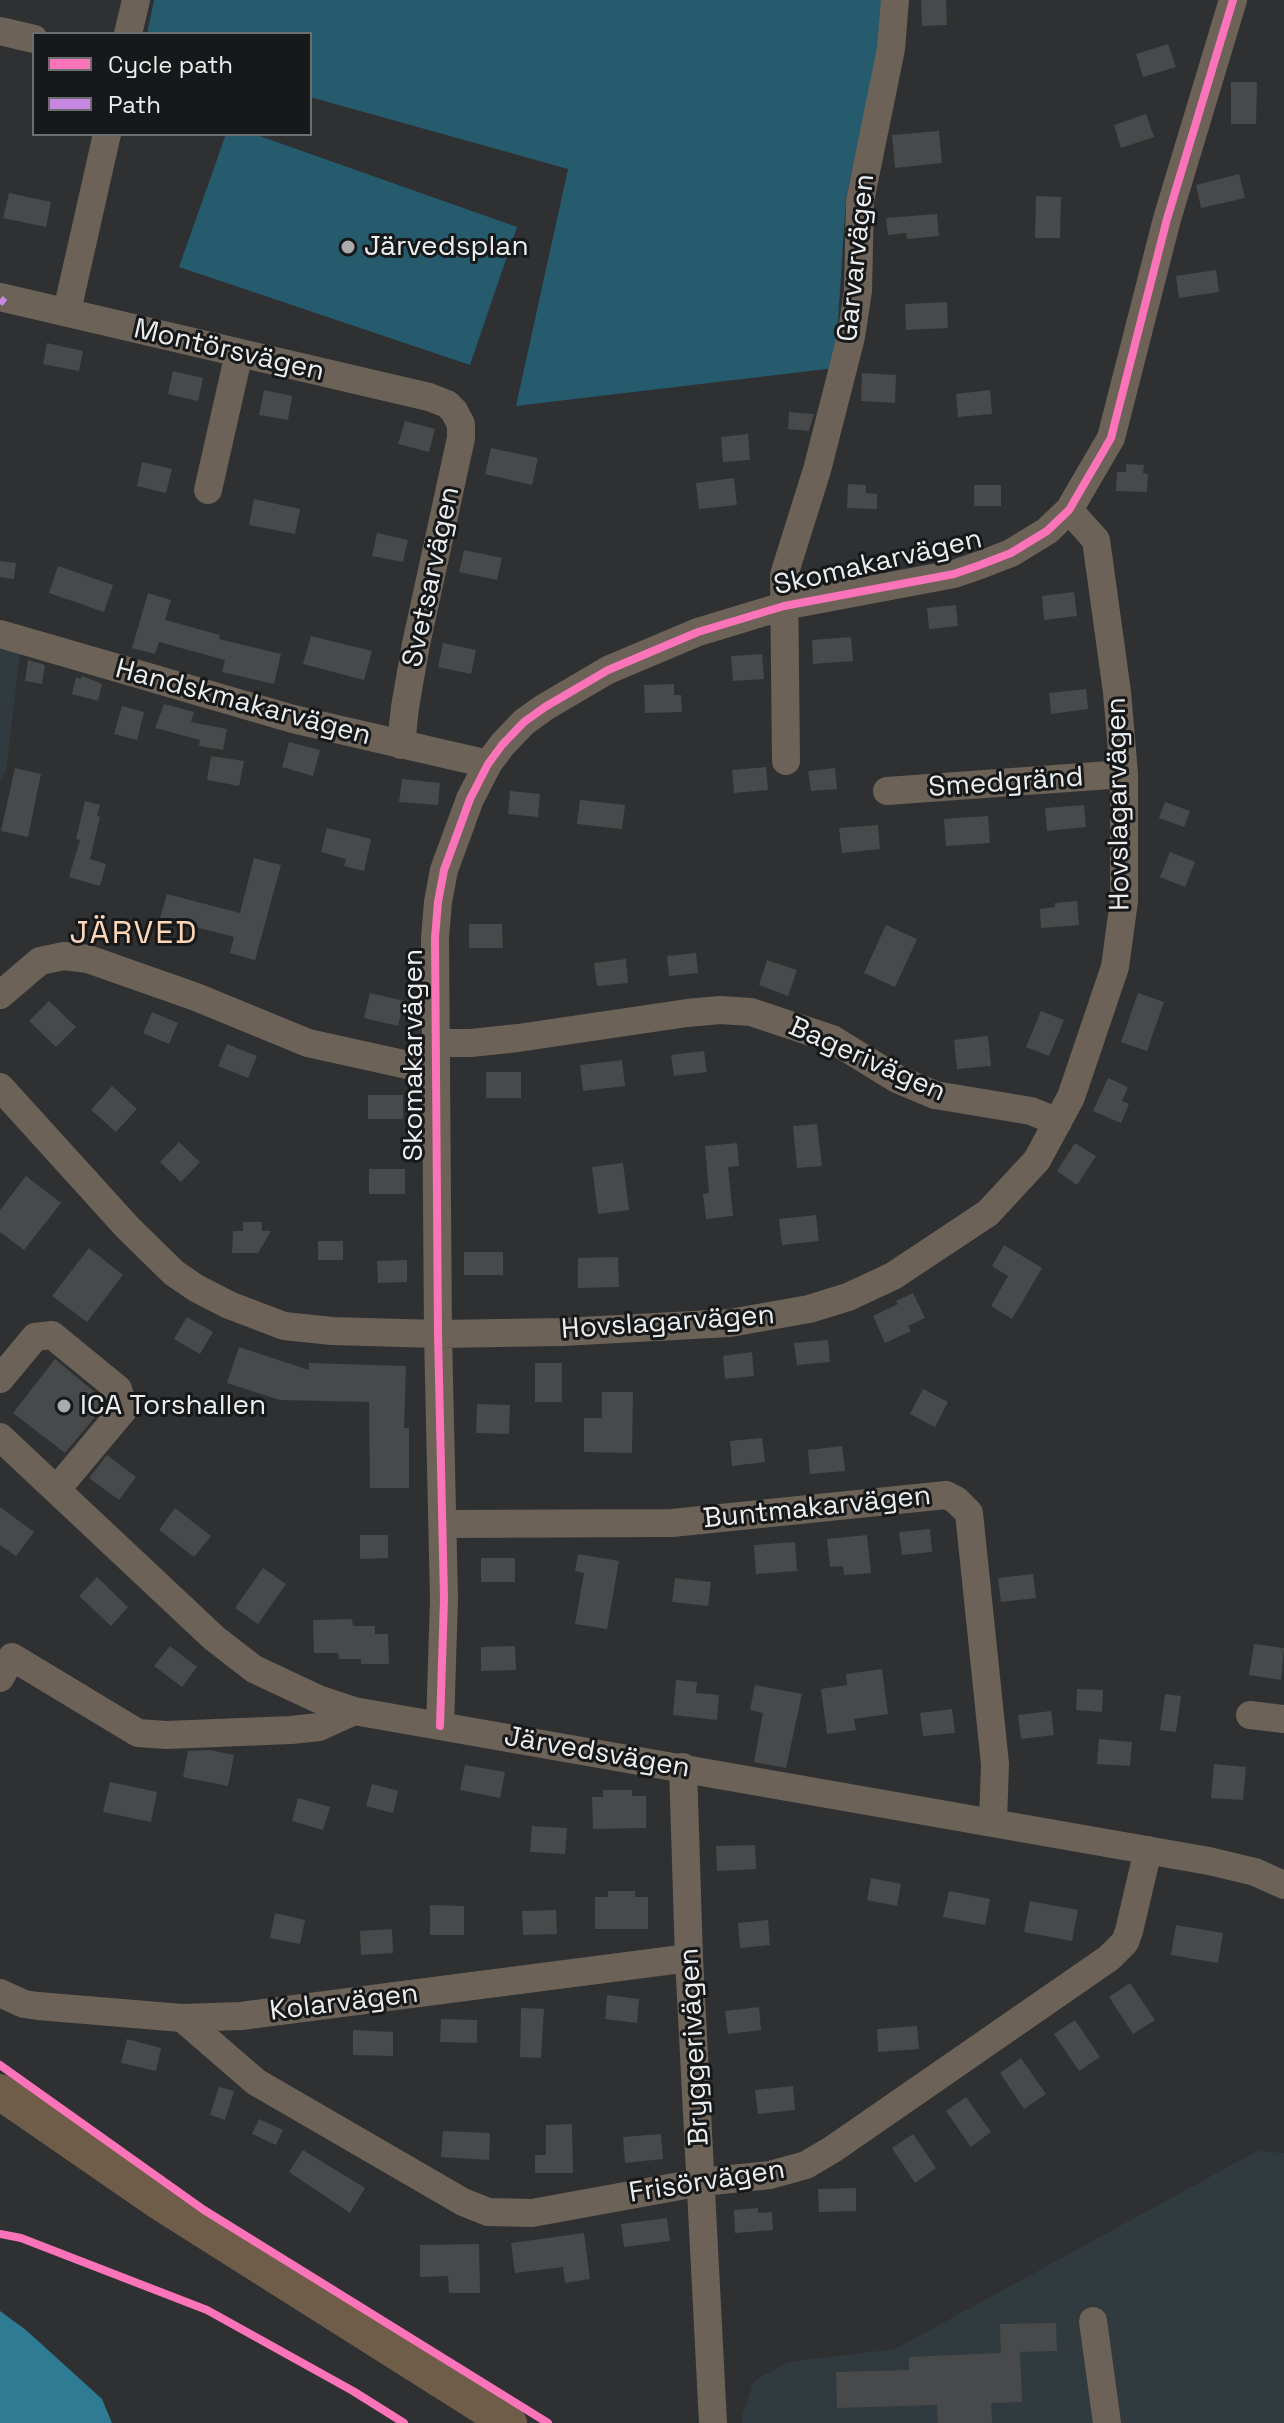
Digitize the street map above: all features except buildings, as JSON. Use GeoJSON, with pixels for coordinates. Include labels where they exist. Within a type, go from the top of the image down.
{"type":"FeatureCollection","features":[{"type":"Feature","properties":{"kind":"main road"},"geometry":{"type":"LineString","coordinates":[[0,2092],[158,2201],[509,2423]]}},
{"type":"Feature","properties":{"kind":"street"},"geometry":{"type":"LineString","coordinates":[[128,32],[136,0]]}},
{"type":"Feature","properties":{"kind":"street","name":"Garvarvägen"},"geometry":{"type":"LineString","coordinates":[[786,761],[784,575],[817,470],[851,337],[858,291],[860,201],[891,49],[895,0]]}},
{"type":"Feature","properties":{"kind":"street","name":"Skomakarvägen"},"geometry":{"type":"LineString","coordinates":[[440,1726],[443,1524],[438,1334],[438,902],[444,870],[470,799],[488,764],[524,722],[608,670],[698,632],[784,606],[954,574],[980,565],[1011,553],[1047,531],[1069,510],[1111,438],[1167,219],[1233,0]]}},
{"type":"Feature","properties":{"kind":"street"},"geometry":{"type":"LineString","coordinates":[[0,31],[32,39]]}},
{"type":"Feature","properties":{"kind":"street"},"geometry":{"type":"LineString","coordinates":[[67,311],[107,136]]}},
{"type":"Feature","properties":{"kind":"street","name":"Montörsvägen"},"geometry":{"type":"LineString","coordinates":[[0,297],[429,397],[447,404],[454,411]]}},
{"type":"Feature","properties":{"kind":"street"},"geometry":{"type":"LineString","coordinates":[[208,490],[239,353]]}},
{"type":"Feature","properties":{"kind":"street","name":"Svetsarvägen"},"geometry":{"type":"LineString","coordinates":[[401,745],[416,644],[461,438],[461,424],[454,411]]}},
{"type":"Feature","properties":{"kind":"street","name":"Hovslagarvägen"},"geometry":{"type":"LineString","coordinates":[[0,1087],[128,1228],[174,1273],[196,1288],[256,1318],[284,1326],[332,1331],[438,1334],[562,1332],[730,1323],[809,1309],[848,1297],[893,1276],[988,1213],[1037,1160],[1071,1097],[1115,967],[1124,901],[1124,774],[1117,692],[1096,540],[1069,510]]}},
{"type":"Feature","properties":{"kind":"street","name":"Handskmakarvägen"},"geometry":{"type":"LineString","coordinates":[[0,634],[278,715],[488,764]]}},
{"type":"Feature","properties":{"kind":"street","name":"Smedgränd"},"geometry":{"type":"LineString","coordinates":[[887,791],[1124,774]]}},
{"type":"Feature","properties":{"kind":"street","name":"Bagerivägen"},"geometry":{"type":"LineString","coordinates":[[0,995],[40,961],[64,956],[88,959],[196,997],[308,1043],[436,1057],[471,1043],[687,1013],[720,1010],[751,1012],[832,1039],[923,1091],[1031,1111],[1058,1122]]}},
{"type":"Feature","properties":{"kind":"street"},"geometry":{"type":"LineString","coordinates":[[0,1379],[35,1337],[52,1335],[118,1389],[124,1409],[57,1489]]}},
{"type":"Feature","properties":{"kind":"street","name":"Järvedsvägen"},"geometry":{"type":"LineString","coordinates":[[0,1437],[175,1604],[254,1669],[288,1687],[354,1711],[1148,1850],[1255,1872],[1284,1885]]}},
{"type":"Feature","properties":{"kind":"street","name":"Buntmakarvägen"},"geometry":{"type":"LineString","coordinates":[[443,1524],[672,1523],[946,1495],[956,1500],[969,1513],[995,1764],[993,1822]]}},
{"type":"Feature","properties":{"kind":"street"},"geometry":{"type":"LineString","coordinates":[[0,1678],[12,1657],[138,1733],[166,1735],[291,1730],[319,1727],[354,1711]]}},
{"type":"Feature","properties":{"kind":"street"},"geometry":{"type":"LineString","coordinates":[[1250,1715],[1284,1719]]}},
{"type":"Feature","properties":{"kind":"street","name":"Bryggerivägen"},"geometry":{"type":"LineString","coordinates":[[683,1767],[689,1958],[713,2423]]}},
{"type":"Feature","properties":{"kind":"street","name":"Frisörvägen"},"geometry":{"type":"LineString","coordinates":[[182,2018],[256,2082],[478,2209],[507,2214],[532,2213],[702,2182],[770,2175],[806,2165],[1097,1968],[1125,1942],[1148,1850]]}},
{"type":"Feature","properties":{"kind":"street","name":"Kolarvägen"},"geometry":{"type":"LineString","coordinates":[[0,1993],[24,2004],[182,2018],[256,2014],[689,1958]]}},
{"type":"Feature","properties":{"kind":"street"},"geometry":{"type":"LineString","coordinates":[[1093,2321],[1107,2423]]}},
{"type":"Feature","properties":{"kind":"shaded area"},"geometry":{"type":"Polygon","coordinates":[[[154,0],[884,0],[886,14],[846,198],[835,368],[516,406],[568,169],[312,98],[312,32],[147,32],[154,0]]]}},
{"type":"Feature","properties":{"kind":"shaded area","name":"Järvedsplan"},"geometry":{"type":"Polygon","coordinates":[[[225,136],[260,136],[517,227],[470,365],[179,267],[225,136]]]}},
{"type":"Feature","properties":{"kind":"shaded area"},"geometry":{"type":"Polygon","coordinates":[[[0,648],[20,654],[6,771],[0,780],[0,648]]]}},
{"type":"Feature","properties":{"kind":"shaded area"},"geometry":{"type":"Polygon","coordinates":[[[1257,2151],[1284,2153],[1284,2423],[742,2423],[754,2381],[788,2362],[895,2349],[1257,2151]]]}},
{"type":"Feature","properties":{"kind":"shaded area"},"geometry":{"type":"Polygon","coordinates":[[[0,2311],[26,2330],[102,2399],[112,2423],[0,2423],[0,2311]]]}},
{"type":"Feature","properties":{"kind":"marked path"},"geometry":{"type":"LineString","coordinates":[[0,304],[5,298]]}},
{"type":"Feature","properties":{"kind":"cycle path"},"geometry":{"type":"LineString","coordinates":[[440,1726],[444,1599],[435,938],[444,870],[470,799],[488,764],[524,722],[608,670],[698,632],[784,606],[954,574],[980,565],[1011,553],[1047,531],[1069,510],[1111,438],[1167,219],[1233,0]]}},
{"type":"Feature","properties":{"kind":"cycle path"},"geometry":{"type":"LineString","coordinates":[[0,2065],[204,2210],[548,2423]]}},
{"type":"Feature","properties":{"kind":"cycle path"},"geometry":{"type":"LineString","coordinates":[[0,2234],[21,2238],[207,2310],[404,2423]]}},
{"type":"Feature","properties":{"kind":"place","name":"Järvedsplan"},"geometry":{"type":"Point","coordinates":[348,247]}},
{"type":"Feature","properties":{"kind":"place","name":"ICA Torshallen"},"geometry":{"type":"Point","coordinates":[64,1406]}},
{"type":"Feature","properties":{"kind":"district","name":"JÄRVED"},"geometry":{"type":"Point","coordinates":[134,934]}}]}
